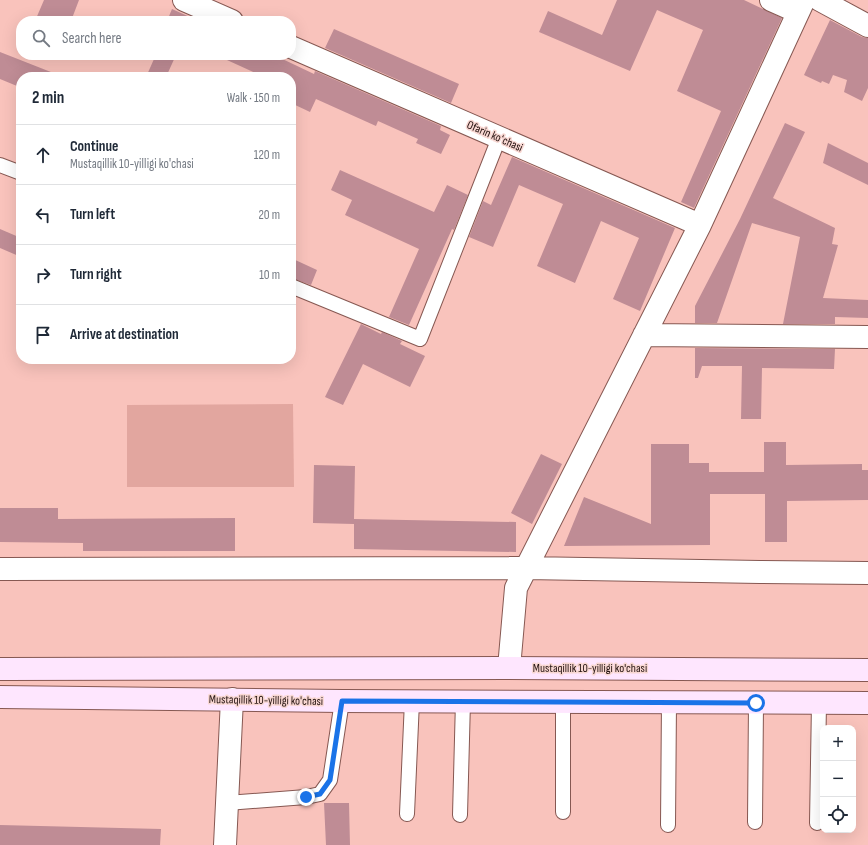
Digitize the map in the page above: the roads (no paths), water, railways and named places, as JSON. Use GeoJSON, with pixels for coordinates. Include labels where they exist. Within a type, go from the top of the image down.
{"type":"FeatureCollection","features":[{"type":"Feature","properties":{"kind":"main road","name":"Mustaqillik 10-yilligi ko'chasi"},"geometry":{"type":"LineString","coordinates":[[0,668],[868,670]]}},
{"type":"Feature","properties":{"kind":"main road","name":"Mustaqillik 10-yilligi ko'chasi"},"geometry":{"type":"LineString","coordinates":[[0,697],[342,701],[868,703]]}},
{"type":"Feature","properties":{"kind":"street"},"geometry":{"type":"LineString","coordinates":[[184,0],[221,16]]}},
{"type":"Feature","properties":{"kind":"street"},"geometry":{"type":"LineString","coordinates":[[509,668],[516,588],[700,225],[801,6],[771,0]]}},
{"type":"Feature","properties":{"kind":"street"},"geometry":{"type":"LineString","coordinates":[[820,0],[868,26]]}},
{"type":"Feature","properties":{"kind":"street","name":"Ofarin koʻchasi"},"geometry":{"type":"LineString","coordinates":[[296,49],[700,225]]}},
{"type":"Feature","properties":{"kind":"street"},"geometry":{"type":"LineString","coordinates":[[644,336],[868,337]]}},
{"type":"Feature","properties":{"kind":"street"},"geometry":{"type":"LineString","coordinates":[[0,569],[526,568],[868,573]]}},
{"type":"Feature","properties":{"kind":"street"},"geometry":{"type":"LineString","coordinates":[[225,845],[232,699]]}},
{"type":"Feature","properties":{"kind":"lane"},"geometry":{"type":"LineString","coordinates":[[296,288],[420,339],[499,138]]}},
{"type":"Feature","properties":{"kind":"lane"},"geometry":{"type":"LineString","coordinates":[[0,165],[16,172]]}},
{"type":"Feature","properties":{"kind":"lane"},"geometry":{"type":"LineString","coordinates":[[227,803],[306,797],[320,794],[330,780],[342,701]]}},
{"type":"Feature","properties":{"kind":"lane"},"geometry":{"type":"LineString","coordinates":[[407,814],[412,701]]}},
{"type":"Feature","properties":{"kind":"lane"},"geometry":{"type":"LineString","coordinates":[[460,815],[463,701]]}},
{"type":"Feature","properties":{"kind":"lane"},"geometry":{"type":"LineString","coordinates":[[562,702],[563,812]]}},
{"type":"Feature","properties":{"kind":"lane"},"geometry":{"type":"LineString","coordinates":[[668,825],[669,702]]}},
{"type":"Feature","properties":{"kind":"lane"},"geometry":{"type":"LineString","coordinates":[[755,822],[756,703]]}},
{"type":"Feature","properties":{"kind":"lane"},"geometry":{"type":"LineString","coordinates":[[817,823],[819,703]]}}]}
